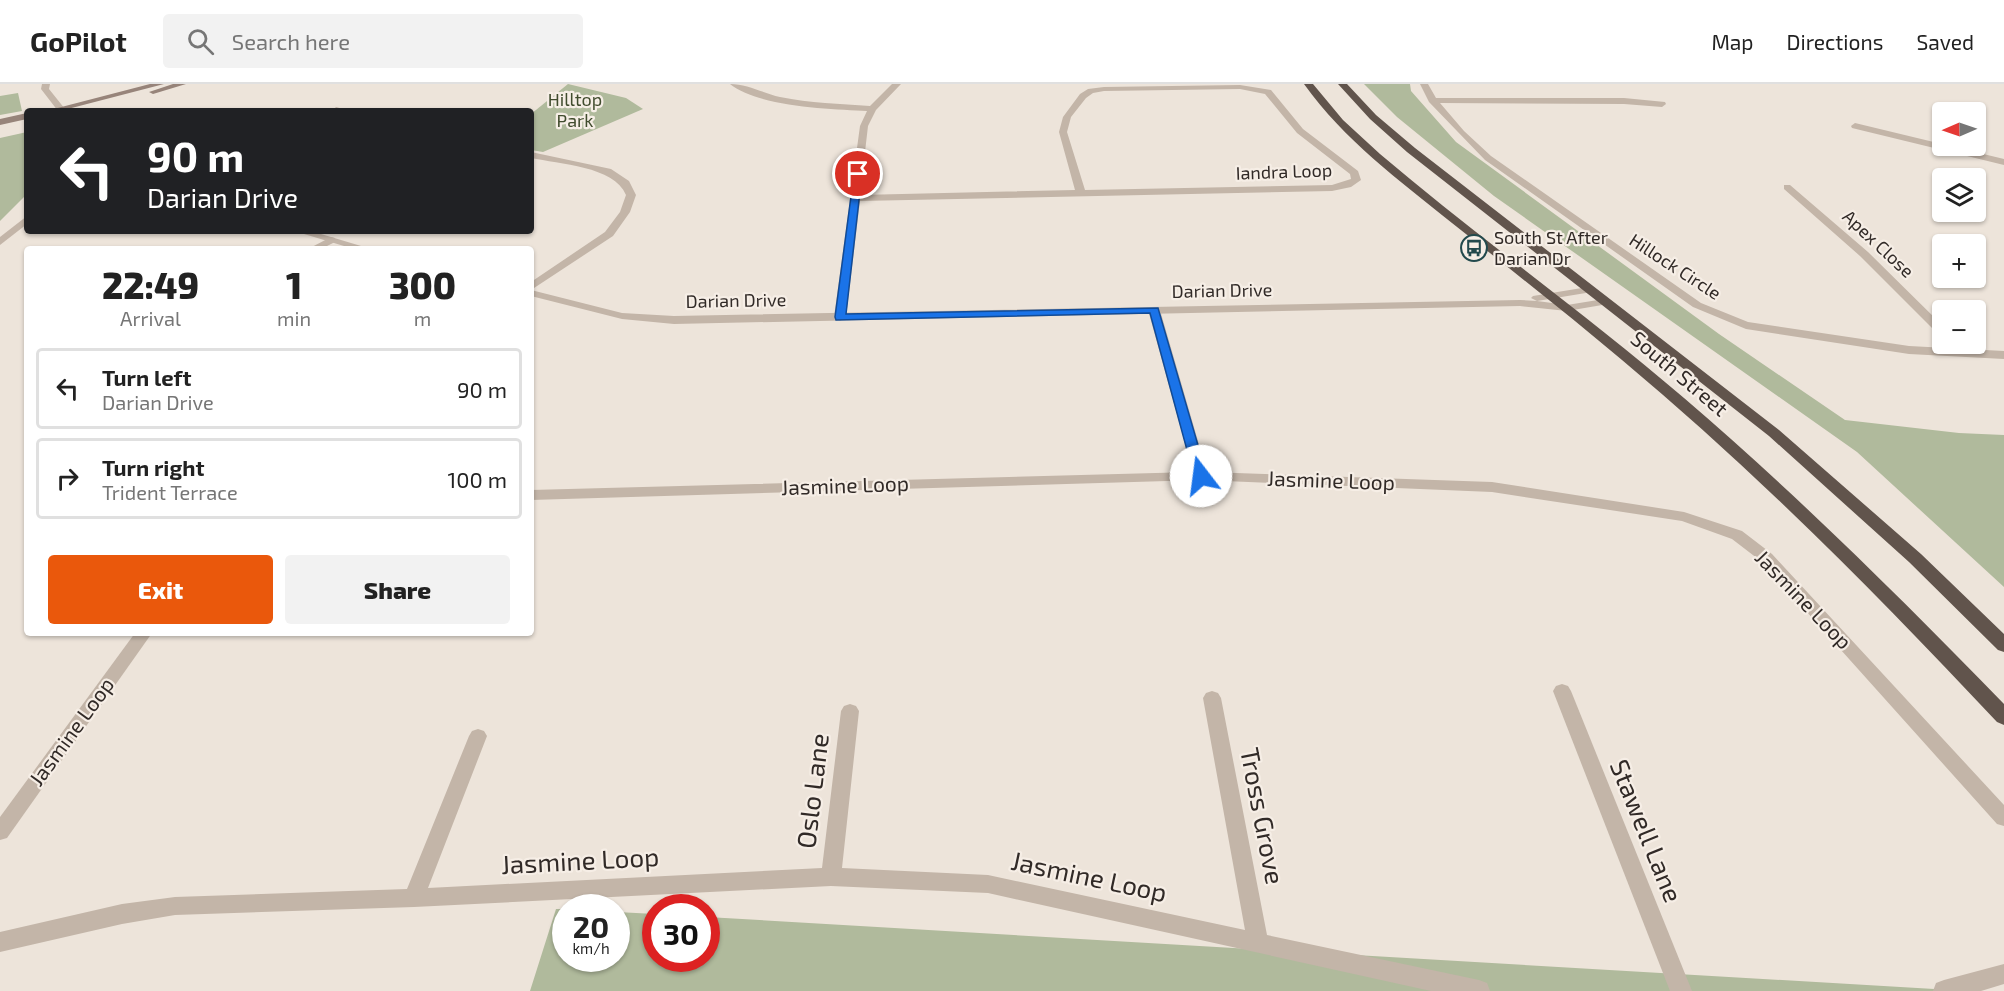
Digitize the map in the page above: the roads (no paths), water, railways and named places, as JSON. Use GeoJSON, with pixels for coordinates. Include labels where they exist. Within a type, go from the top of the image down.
{"type":"FeatureCollection","features":[{"type":"Feature","properties":{"kind":"highway","name":"South Street"},"geometry":{"type":"LineString","coordinates":[[1308,84],[1338,120],[1390,168],[1567,308],[1698,417],[1772,483],[1877,585],[2004,717]]}},
{"type":"Feature","properties":{"kind":"highway","name":"South Street"},"geometry":{"type":"LineString","coordinates":[[1342,84],[1373,117],[1411,150],[1774,433],[1915,558],[2004,645]]}},
{"type":"Feature","properties":{"kind":"main road"},"geometry":{"type":"LineString","coordinates":[[70,108],[160,84]]}},
{"type":"Feature","properties":{"kind":"main road"},"geometry":{"type":"LineString","coordinates":[[87,108],[182,84]]}},
{"type":"Feature","properties":{"kind":"main road"},"geometry":{"type":"LineString","coordinates":[[0,122],[24,117]]}},
{"type":"Feature","properties":{"kind":"main road"},"geometry":{"type":"LineString","coordinates":[[0,128],[24,123]]}},
{"type":"Feature","properties":{"kind":"street"},"geometry":{"type":"LineString","coordinates":[[46,84],[45,89],[60,108]]}},
{"type":"Feature","properties":{"kind":"street"},"geometry":{"type":"LineString","coordinates":[[735,84],[780,99],[872,109]]}},
{"type":"Feature","properties":{"kind":"street"},"geometry":{"type":"LineString","coordinates":[[840,317],[864,126],[872,109],[897,84]]}},
{"type":"Feature","properties":{"kind":"street","name":"Hillock Circle"},"geometry":{"type":"LineString","coordinates":[[1424,84],[1432,100],[1469,141],[1488,158],[1706,309],[1746,325],[1823,338],[1932,351]]}},
{"type":"Feature","properties":{"kind":"street","name":"Iandra Loop"},"geometry":{"type":"LineString","coordinates":[[855,198],[1332,188],[1348,185],[1356,180],[1354,173],[1300,131],[1268,92],[1240,87],[1104,89],[1083,96],[1067,117],[1063,132],[1081,193]]}},
{"type":"Feature","properties":{"kind":"street"},"geometry":{"type":"LineString","coordinates":[[1432,100],[1624,101],[1662,104]]}},
{"type":"Feature","properties":{"kind":"street"},"geometry":{"type":"LineString","coordinates":[[1854,126],[1906,136],[1964,154],[2004,162]]}},
{"type":"Feature","properties":{"kind":"street"},"geometry":{"type":"LineString","coordinates":[[534,156],[608,171],[626,183],[631,195],[625,212],[609,234],[534,285]]}},
{"type":"Feature","properties":{"kind":"street","name":"Apex Close"},"geometry":{"type":"LineString","coordinates":[[1786,187],[1864,254],[1932,321]]}},
{"type":"Feature","properties":{"kind":"street"},"geometry":{"type":"LineString","coordinates":[[0,242],[24,222]]}},
{"type":"Feature","properties":{"kind":"street"},"geometry":{"type":"LineString","coordinates":[[310,234],[354,246]]}},
{"type":"Feature","properties":{"kind":"street"},"geometry":{"type":"LineString","coordinates":[[319,246],[331,240]]}},
{"type":"Feature","properties":{"kind":"street","name":"Darian Drive"},"geometry":{"type":"LineString","coordinates":[[1520,303],[1550,295],[1588,290]]}},
{"type":"Feature","properties":{"kind":"street","name":"Darian Drive"},"geometry":{"type":"LineString","coordinates":[[534,294],[622,316],[644,319],[1520,303],[1567,308],[1604,302]]}},
{"type":"Feature","properties":{"kind":"street"},"geometry":{"type":"LineString","coordinates":[[1154,310],[1201,476]]}},
{"type":"Feature","properties":{"kind":"street","name":"Hillock Circle"},"geometry":{"type":"LineString","coordinates":[[1984,354],[2004,355]]}},
{"type":"Feature","properties":{"kind":"street","name":"Jasmine Loop"},"geometry":{"type":"LineString","coordinates":[[534,495],[1201,476],[1492,487],[1684,517],[1737,535],[1767,558],[2004,818]]}},
{"type":"Feature","properties":{"kind":"street","name":"Jasmine Loop"},"geometry":{"type":"LineString","coordinates":[[0,832],[142,636]]}},
{"type":"Feature","properties":{"kind":"street","name":"Stawell Lane"},"geometry":{"type":"LineString","coordinates":[[1562,691],[1681,991]]}},
{"type":"Feature","properties":{"kind":"street","name":"Tross Grove"},"geometry":{"type":"LineString","coordinates":[[1212,698],[1258,943]]}},
{"type":"Feature","properties":{"kind":"street","name":"Oslo Lane"},"geometry":{"type":"LineString","coordinates":[[831,877],[850,711]]}},
{"type":"Feature","properties":{"kind":"street"},"geometry":{"type":"LineString","coordinates":[[414,898],[478,736]]}},
{"type":"Feature","properties":{"kind":"street","name":"Jasmine Loop"},"geometry":{"type":"LineString","coordinates":[[0,942],[122,914],[175,906],[414,898],[831,877],[988,884],[1479,991]]}},
{"type":"Feature","properties":{"kind":"street"},"geometry":{"type":"LineString","coordinates":[[1944,991],[2004,974]]}},
{"type":"Feature","properties":{"kind":"place","name":"South St After Darian Dr"},"geometry":{"type":"Point","coordinates":[1474,248]}},
{"type":"Feature","properties":{"kind":"park label","name":"Hilltop Park"},"geometry":{"type":"Point","coordinates":[575,110]}}]}
